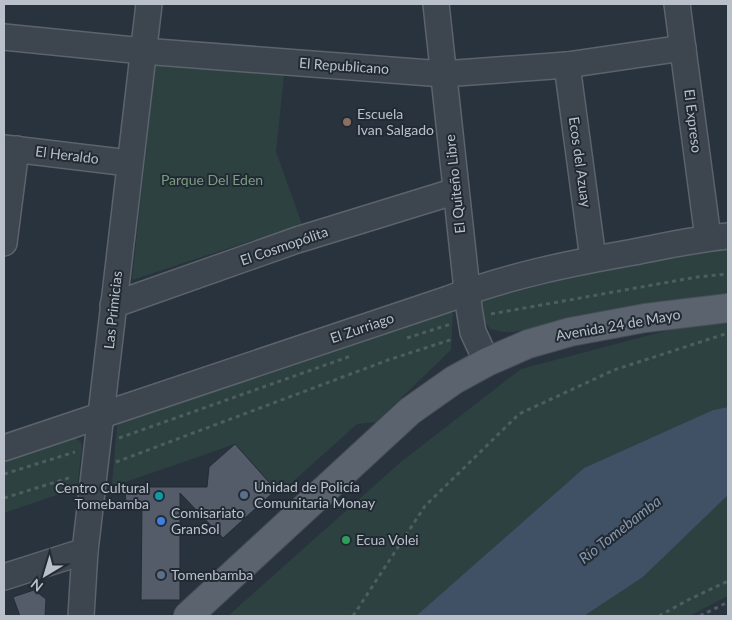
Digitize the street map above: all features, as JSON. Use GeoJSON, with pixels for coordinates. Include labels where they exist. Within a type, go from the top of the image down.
{"type":"FeatureCollection","features":[{"type":"Feature","properties":{"kind":"main road","name":"Avenida 24 de Mayo"},"geometry":{"type":"LineString","coordinates":[[188,616],[410,411],[454,380],[487,362],[528,344],[570,332],[646,318],[728,308]]}},
{"type":"Feature","properties":{"kind":"street","name":"Las Primicias"},"geometry":{"type":"LineString","coordinates":[[82,616],[85,551],[149,4]]}},
{"type":"Feature","properties":{"kind":"street","name":"El Quiteño Libre"},"geometry":{"type":"LineString","coordinates":[[436,4],[467,292],[472,325],[487,362]]}},
{"type":"Feature","properties":{"kind":"street","name":"El Expreso"},"geometry":{"type":"LineString","coordinates":[[677,4],[683,48],[718,237]]}},
{"type":"Feature","properties":{"kind":"street","name":"El Republicano"},"geometry":{"type":"LineString","coordinates":[[4,37],[143,51],[443,74],[567,65],[683,48]]}},
{"type":"Feature","properties":{"kind":"street","name":"Ecos del Azuay"},"geometry":{"type":"LineString","coordinates":[[567,65],[593,259]]}},
{"type":"Feature","properties":{"kind":"street","name":"El Heraldo"},"geometry":{"type":"LineString","coordinates":[[10,148],[129,163]]}},
{"type":"Feature","properties":{"kind":"street"},"geometry":{"type":"LineString","coordinates":[[4,244],[10,148]]}},
{"type":"Feature","properties":{"kind":"street","name":"El Cosmopólita"},"geometry":{"type":"LineString","coordinates":[[113,305],[297,240],[456,191]]}},
{"type":"Feature","properties":{"kind":"street","name":"El Zurriago"},"geometry":{"type":"LineString","coordinates":[[4,448],[482,286],[593,259],[718,237]]}},
{"type":"Feature","properties":{"kind":"street"},"geometry":{"type":"LineString","coordinates":[[4,577],[85,551]]}},
{"type":"Feature","properties":{"kind":"path"},"geometry":{"type":"LineString","coordinates":[[399,340],[697,277],[728,274]]}},
{"type":"Feature","properties":{"kind":"path"},"geometry":{"type":"LineString","coordinates":[[4,498],[94,470],[388,360],[472,325]]}},
{"type":"Feature","properties":{"kind":"path"},"geometry":{"type":"LineString","coordinates":[[353,616],[425,506],[520,414],[614,370],[728,333]]}},
{"type":"Feature","properties":{"kind":"path"},"geometry":{"type":"LineString","coordinates":[[4,474],[98,446],[353,356]]}},
{"type":"Feature","properties":{"kind":"path"},"geometry":{"type":"LineString","coordinates":[[659,616],[728,581]]}},
{"type":"Feature","properties":{"kind":"path"},"geometry":{"type":"LineString","coordinates":[[700,616],[728,602]]}},
{"type":"Feature","properties":{"kind":"green space","name":"Parque Del Eden"},"geometry":{"type":"Polygon","coordinates":[[[156,60],[284,74],[276,152],[302,224],[132,280],[156,60]]]}},
{"type":"Feature","properties":{"kind":"green space"},"geometry":{"type":"Polygon","coordinates":[[[728,247],[728,294],[599,312],[513,332],[490,329],[481,313],[482,296],[598,270],[728,247]]]}},
{"type":"Feature","properties":{"kind":"green space"},"geometry":{"type":"Polygon","coordinates":[[[448,312],[453,313],[451,350],[376,422],[357,424],[279,494],[235,444],[114,486],[112,484],[117,426],[120,423],[448,312]]]}},
{"type":"Feature","properties":{"kind":"green space"},"geometry":{"type":"Polygon","coordinates":[[[728,321],[728,407],[713,410],[584,468],[416,616],[228,616],[402,461],[521,369],[673,329],[728,321]]]}},
{"type":"Feature","properties":{"kind":"green space"},"geometry":{"type":"Polygon","coordinates":[[[74,437],[81,442],[82,447],[77,488],[4,513],[4,462],[74,437]]]}},
{"type":"Feature","properties":{"kind":"green space"},"geometry":{"type":"Polygon","coordinates":[[[728,495],[728,596],[689,616],[584,616],[643,577],[728,495]]]}},
{"type":"Feature","properties":{"kind":"water","name":"Río Tomebamba"},"geometry":{"type":"Polygon","coordinates":[[[728,407],[728,495],[643,577],[584,616],[416,616],[584,468],[713,410],[728,407]]]}},
{"type":"Feature","properties":{"kind":"building"},"geometry":{"type":"Polygon","coordinates":[[[235,444],[276,490],[223,538],[180,493],[180,600],[141,600],[142,504],[126,504],[125,487],[207,487],[209,467],[235,444]]]}},
{"type":"Feature","properties":{"kind":"building"},"geometry":{"type":"Polygon","coordinates":[[[34,590],[46,599],[45,616],[20,616],[13,597],[34,590]]]}},
{"type":"Feature","properties":{"kind":"place","name":"Escuela Ivan Salgado"},"geometry":{"type":"Point","coordinates":[347,122]}},
{"type":"Feature","properties":{"kind":"place","name":"Unidad de Policía Comunitaria Monay"},"geometry":{"type":"Point","coordinates":[244,495]}},
{"type":"Feature","properties":{"kind":"place","name":"Centro Cultural Tomebamba"},"geometry":{"type":"Point","coordinates":[159,496]}},
{"type":"Feature","properties":{"kind":"place","name":"Comisariato GranSol"},"geometry":{"type":"Point","coordinates":[161,521]}},
{"type":"Feature","properties":{"kind":"place","name":"Ecua Volei"},"geometry":{"type":"Point","coordinates":[346,540]}},
{"type":"Feature","properties":{"kind":"place","name":"Tomenbamba"},"geometry":{"type":"Point","coordinates":[161,575]}}]}
